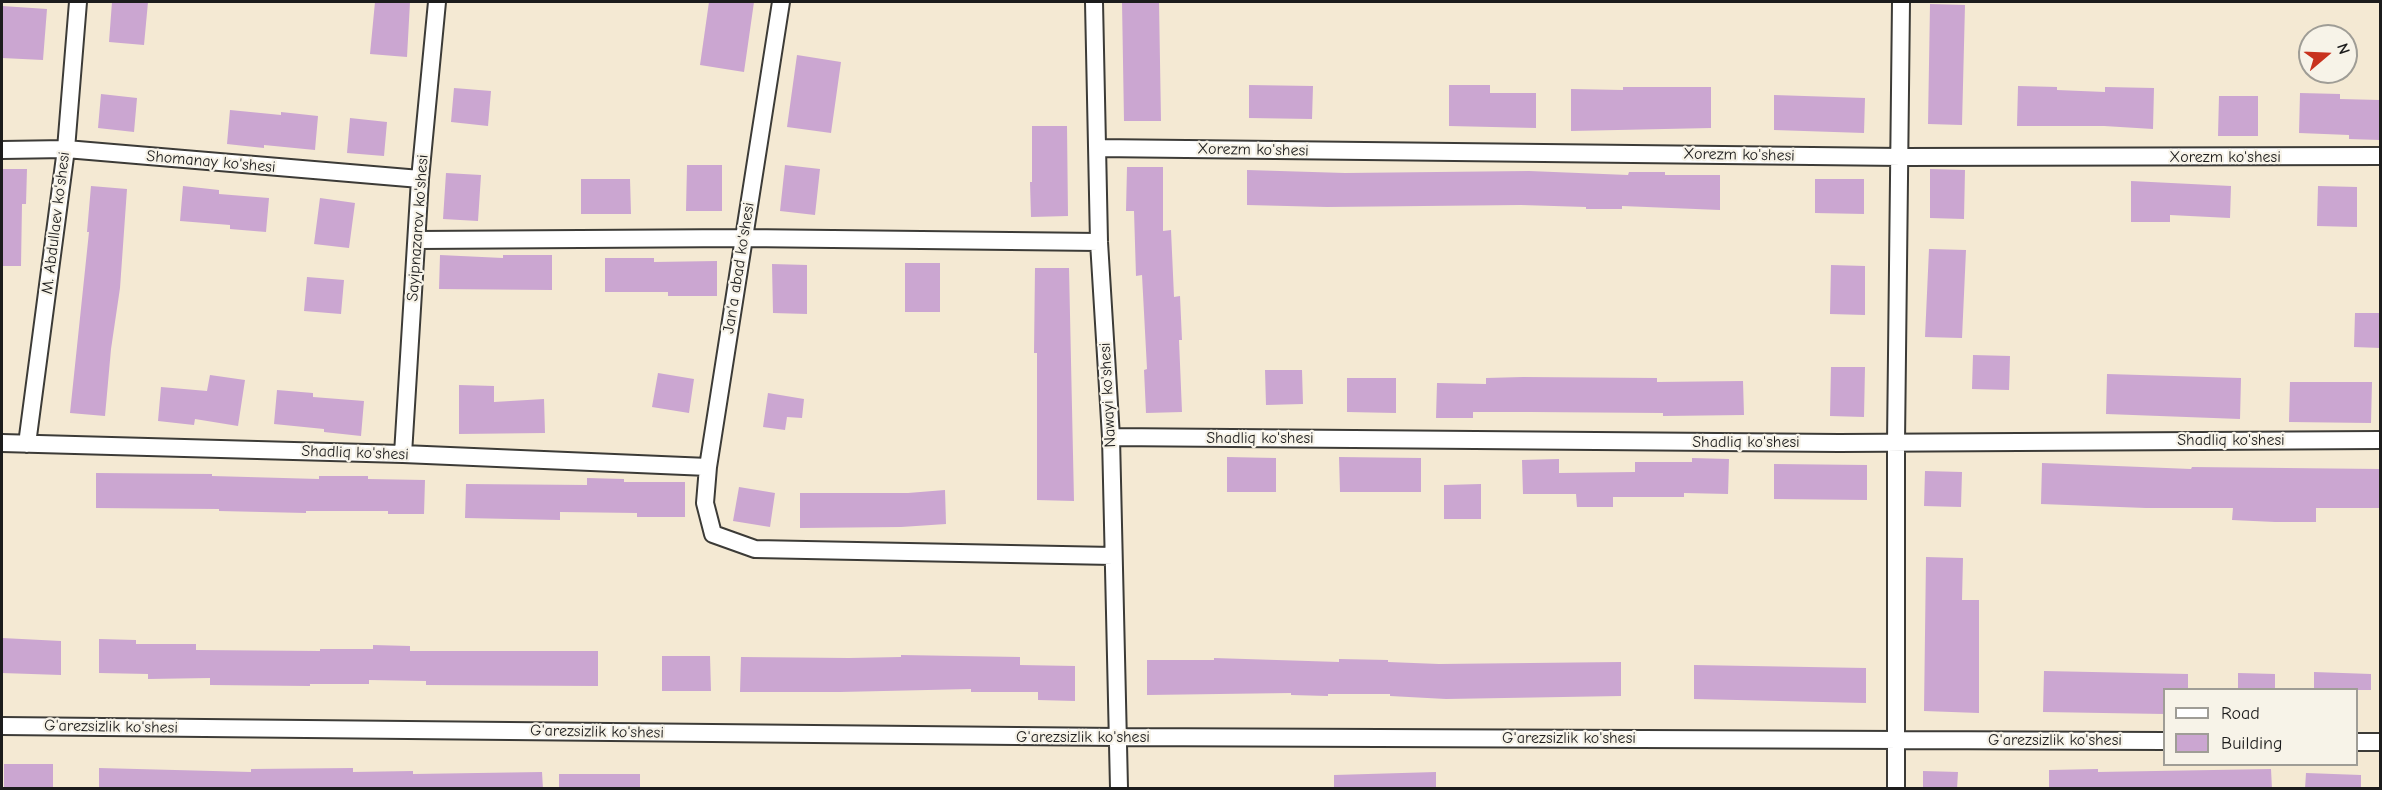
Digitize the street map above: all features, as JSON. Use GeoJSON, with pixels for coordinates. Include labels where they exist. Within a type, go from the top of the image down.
{"type":"FeatureCollection","features":[{"type":"Feature","properties":{"kind":"street","name":"M. Abdullaev ko'shesi"},"geometry":{"type":"LineString","coordinates":[[27,444],[66,149],[78,2]]}},
{"type":"Feature","properties":{"kind":"street","name":"Sayipnazarov ko'shesi"},"geometry":{"type":"LineString","coordinates":[[403,454],[420,179],[436,2]]}},
{"type":"Feature","properties":{"kind":"street","name":"Jan'a abad ko'shesi"},"geometry":{"type":"LineString","coordinates":[[781,2],[708,467],[705,503],[713,534],[755,549],[1113,556]]}},
{"type":"Feature","properties":{"kind":"street","name":"Nawayi ko'shesi"},"geometry":{"type":"LineString","coordinates":[[1094,2],[1100,242],[1110,437],[1119,789]]}},
{"type":"Feature","properties":{"kind":"street"},"geometry":{"type":"LineString","coordinates":[[1896,789],[1896,442],[1901,2]]}},
{"type":"Feature","properties":{"kind":"street","name":"Xorezm ko'shesi"},"geometry":{"type":"LineString","coordinates":[[1097,148],[1901,157],[2380,156]]}},
{"type":"Feature","properties":{"kind":"street","name":"Shomanay ko'shesi"},"geometry":{"type":"LineString","coordinates":[[2,150],[66,149],[420,179]]}},
{"type":"Feature","properties":{"kind":"street"},"geometry":{"type":"LineString","coordinates":[[417,240],[744,238],[1100,242]]}},
{"type":"Feature","properties":{"kind":"street","name":"Shadliq ko'shesi"},"geometry":{"type":"LineString","coordinates":[[1110,437],[1896,442],[2380,440]]}},
{"type":"Feature","properties":{"kind":"street","name":"Shadliq ko'shesi"},"geometry":{"type":"LineString","coordinates":[[2,443],[403,454],[708,467]]}},
{"type":"Feature","properties":{"kind":"street","name":"G'arezsizlik ko'shesi"},"geometry":{"type":"LineString","coordinates":[[2,726],[1118,737],[2163,741]]}},
{"type":"Feature","properties":{"kind":"street"},"geometry":{"type":"LineString","coordinates":[[2358,742],[2380,742]]}},
{"type":"Feature","properties":{"kind":"building"},"geometry":{"type":"Polygon","coordinates":[[[112,2],[148,2],[144,45],[109,42],[112,2]]]}},
{"type":"Feature","properties":{"kind":"building"},"geometry":{"type":"Polygon","coordinates":[[[375,2],[410,2],[407,57],[370,54],[375,2]]]}},
{"type":"Feature","properties":{"kind":"building"},"geometry":{"type":"Polygon","coordinates":[[[709,2],[754,2],[744,72],[700,65],[709,2]]]}},
{"type":"Feature","properties":{"kind":"building"},"geometry":{"type":"Polygon","coordinates":[[[1122,2],[1159,2],[1161,121],[1124,121],[1122,2]]]}},
{"type":"Feature","properties":{"kind":"building"},"geometry":{"type":"Polygon","coordinates":[[[1930,4],[1965,5],[1962,125],[1928,124],[1930,4]]]}},
{"type":"Feature","properties":{"kind":"building"},"geometry":{"type":"Polygon","coordinates":[[[2,6],[47,9],[43,60],[2,58],[2,6]]]}},
{"type":"Feature","properties":{"kind":"building"},"geometry":{"type":"Polygon","coordinates":[[[797,55],[841,62],[831,133],[787,127],[797,55]]]}},
{"type":"Feature","properties":{"kind":"building"},"geometry":{"type":"Polygon","coordinates":[[[1249,85],[1313,86],[1312,119],[1249,118],[1249,85]]]}},
{"type":"Feature","properties":{"kind":"building"},"geometry":{"type":"Polygon","coordinates":[[[1449,85],[1490,85],[1490,93],[1536,93],[1536,128],[1449,126],[1449,85]]]}},
{"type":"Feature","properties":{"kind":"building"},"geometry":{"type":"Polygon","coordinates":[[[2018,86],[2105,92],[2105,87],[2154,88],[2153,129],[2104,126],[2017,126],[2018,86]]]}},
{"type":"Feature","properties":{"kind":"building"},"geometry":{"type":"Polygon","coordinates":[[[1623,87],[1711,87],[1711,128],[1571,131],[1571,89],[1623,90],[1623,87]]]}},
{"type":"Feature","properties":{"kind":"building"},"geometry":{"type":"Polygon","coordinates":[[[454,88],[491,91],[488,126],[451,122],[454,88]]]}},
{"type":"Feature","properties":{"kind":"building"},"geometry":{"type":"Polygon","coordinates":[[[2300,93],[2340,94],[2340,99],[2380,100],[2380,140],[2349,139],[2349,135],[2299,133],[2300,93]]]}},
{"type":"Feature","properties":{"kind":"building"},"geometry":{"type":"Polygon","coordinates":[[[101,94],[137,98],[134,132],[98,128],[101,94]]]}},
{"type":"Feature","properties":{"kind":"building"},"geometry":{"type":"Polygon","coordinates":[[[1774,95],[1865,98],[1864,133],[1774,130],[1774,95]]]}},
{"type":"Feature","properties":{"kind":"building"},"geometry":{"type":"Polygon","coordinates":[[[2219,96],[2258,96],[2258,136],[2218,136],[2219,96]]]}},
{"type":"Feature","properties":{"kind":"building"},"geometry":{"type":"Polygon","coordinates":[[[230,110],[318,116],[315,150],[227,144],[230,110]]]}},
{"type":"Feature","properties":{"kind":"building"},"geometry":{"type":"Polygon","coordinates":[[[350,118],[387,122],[384,156],[347,153],[350,118]]]}},
{"type":"Feature","properties":{"kind":"building"},"geometry":{"type":"Polygon","coordinates":[[[1032,126],[1067,126],[1068,216],[1031,217],[1032,126]]]}},
{"type":"Feature","properties":{"kind":"building"},"geometry":{"type":"Polygon","coordinates":[[[687,165],[722,165],[722,211],[686,211],[687,165]]]}},
{"type":"Feature","properties":{"kind":"building"},"geometry":{"type":"Polygon","coordinates":[[[785,165],[820,169],[815,215],[780,211],[785,165]]]}},
{"type":"Feature","properties":{"kind":"building"},"geometry":{"type":"Polygon","coordinates":[[[1127,167],[1163,167],[1163,231],[1171,230],[1174,297],[1180,296],[1182,412],[1146,413],[1144,370],[1147,369],[1142,275],[1136,276],[1134,211],[1126,211],[1127,167]]]}},
{"type":"Feature","properties":{"kind":"building"},"geometry":{"type":"Polygon","coordinates":[[[2,169],[27,169],[26,204],[22,204],[21,266],[2,266],[2,169]]]}},
{"type":"Feature","properties":{"kind":"building"},"geometry":{"type":"Polygon","coordinates":[[[1930,169],[1965,170],[1964,219],[1930,218],[1930,169]]]}},
{"type":"Feature","properties":{"kind":"building"},"geometry":{"type":"Polygon","coordinates":[[[1247,170],[1345,173],[1529,171],[1628,175],[1629,172],[1665,172],[1665,175],[1720,175],[1720,210],[1622,206],[1622,209],[1586,209],[1586,207],[1521,205],[1327,207],[1247,205],[1247,170]]]}},
{"type":"Feature","properties":{"kind":"building"},"geometry":{"type":"Polygon","coordinates":[[[446,173],[481,175],[478,221],[443,219],[446,173]]]}},
{"type":"Feature","properties":{"kind":"building"},"geometry":{"type":"Polygon","coordinates":[[[581,179],[630,179],[631,214],[581,214],[581,179]]]}},
{"type":"Feature","properties":{"kind":"building"},"geometry":{"type":"Polygon","coordinates":[[[1815,179],[1864,179],[1864,214],[1815,213],[1815,179]]]}},
{"type":"Feature","properties":{"kind":"building"},"geometry":{"type":"Polygon","coordinates":[[[2131,181],[2231,186],[2230,218],[2170,215],[2170,222],[2131,222],[2131,181]]]}},
{"type":"Feature","properties":{"kind":"building"},"geometry":{"type":"Polygon","coordinates":[[[91,186],[127,189],[120,288],[111,349],[105,416],[70,413],[89,232],[87,232],[91,186]]]}},
{"type":"Feature","properties":{"kind":"building"},"geometry":{"type":"Polygon","coordinates":[[[183,186],[219,190],[219,194],[269,198],[266,232],[230,229],[230,225],[180,221],[183,186]]]}},
{"type":"Feature","properties":{"kind":"building"},"geometry":{"type":"Polygon","coordinates":[[[2318,186],[2357,187],[2357,227],[2317,226],[2318,186]]]}},
{"type":"Feature","properties":{"kind":"building"},"geometry":{"type":"Polygon","coordinates":[[[320,198],[355,203],[349,248],[314,244],[320,198]]]}},
{"type":"Feature","properties":{"kind":"building"},"geometry":{"type":"Polygon","coordinates":[[[1929,249],[1966,250],[1962,338],[1925,337],[1929,249]]]}},
{"type":"Feature","properties":{"kind":"building"},"geometry":{"type":"Polygon","coordinates":[[[440,255],[503,258],[503,255],[552,255],[552,290],[439,289],[440,255]]]}},
{"type":"Feature","properties":{"kind":"building"},"geometry":{"type":"Polygon","coordinates":[[[605,258],[654,258],[654,262],[717,261],[717,296],[668,296],[668,292],[605,292],[605,258]]]}},
{"type":"Feature","properties":{"kind":"building"},"geometry":{"type":"Polygon","coordinates":[[[905,263],[940,263],[940,312],[905,312],[905,263]]]}},
{"type":"Feature","properties":{"kind":"building"},"geometry":{"type":"Polygon","coordinates":[[[772,264],[807,265],[807,314],[773,313],[772,264]]]}},
{"type":"Feature","properties":{"kind":"building"},"geometry":{"type":"Polygon","coordinates":[[[1831,265],[1865,266],[1865,315],[1830,314],[1831,265]]]}},
{"type":"Feature","properties":{"kind":"building"},"geometry":{"type":"Polygon","coordinates":[[[1035,268],[1069,268],[1074,501],[1037,500],[1035,268]]]}},
{"type":"Feature","properties":{"kind":"building"},"geometry":{"type":"Polygon","coordinates":[[[307,277],[344,280],[341,314],[304,311],[307,277]]]}},
{"type":"Feature","properties":{"kind":"building"},"geometry":{"type":"Polygon","coordinates":[[[2355,313],[2380,313],[2380,348],[2354,347],[2355,313]]]}},
{"type":"Feature","properties":{"kind":"building"},"geometry":{"type":"Polygon","coordinates":[[[1973,355],[2010,356],[2009,390],[1972,389],[1973,355]]]}},
{"type":"Feature","properties":{"kind":"building"},"geometry":{"type":"Polygon","coordinates":[[[1831,367],[1865,367],[1864,417],[1830,416],[1831,367]]]}},
{"type":"Feature","properties":{"kind":"building"},"geometry":{"type":"Polygon","coordinates":[[[1265,370],[1302,370],[1303,404],[1266,405],[1265,370]]]}},
{"type":"Feature","properties":{"kind":"building"},"geometry":{"type":"Polygon","coordinates":[[[658,373],[694,379],[689,413],[652,407],[658,373]]]}},
{"type":"Feature","properties":{"kind":"building"},"geometry":{"type":"Polygon","coordinates":[[[2107,374],[2241,378],[2240,419],[2106,414],[2107,374]]]}},
{"type":"Feature","properties":{"kind":"building"},"geometry":{"type":"Polygon","coordinates":[[[210,375],[245,380],[238,426],[195,419],[194,425],[158,421],[161,387],[207,391],[210,375]]]}},
{"type":"Feature","properties":{"kind":"building"},"geometry":{"type":"Polygon","coordinates":[[[1347,378],[1396,378],[1396,413],[1347,412],[1347,378]]]}},
{"type":"Feature","properties":{"kind":"building"},"geometry":{"type":"Polygon","coordinates":[[[1486,378],[1657,378],[1657,382],[1743,381],[1744,415],[1663,416],[1663,413],[1473,412],[1473,418],[1436,418],[1437,383],[1486,384],[1486,378]]]}},
{"type":"Feature","properties":{"kind":"building"},"geometry":{"type":"Polygon","coordinates":[[[2290,382],[2372,382],[2371,423],[2289,422],[2290,382]]]}},
{"type":"Feature","properties":{"kind":"building"},"geometry":{"type":"Polygon","coordinates":[[[459,385],[494,386],[494,402],[544,399],[545,433],[459,434],[459,385]]]}},
{"type":"Feature","properties":{"kind":"building"},"geometry":{"type":"Polygon","coordinates":[[[277,390],[313,393],[313,397],[364,401],[361,436],[324,432],[324,429],[274,424],[277,390]]]}},
{"type":"Feature","properties":{"kind":"building"},"geometry":{"type":"Polygon","coordinates":[[[768,393],[804,399],[802,418],[787,417],[785,430],[763,427],[768,393]]]}},
{"type":"Feature","properties":{"kind":"building"},"geometry":{"type":"Polygon","coordinates":[[[1227,457],[1276,458],[1276,492],[1227,492],[1227,457]]]}},
{"type":"Feature","properties":{"kind":"building"},"geometry":{"type":"Polygon","coordinates":[[[1339,457],[1421,458],[1421,492],[1340,492],[1339,457]]]}},
{"type":"Feature","properties":{"kind":"building"},"geometry":{"type":"Polygon","coordinates":[[[1692,458],[1729,459],[1728,494],[1684,493],[1684,497],[1613,497],[1613,507],[1577,507],[1576,494],[1523,494],[1522,460],[1559,459],[1559,473],[1635,472],[1635,462],[1692,462],[1692,458]]]}},
{"type":"Feature","properties":{"kind":"building"},"geometry":{"type":"Polygon","coordinates":[[[2042,463],[2191,469],[2192,467],[2380,469],[2380,508],[2316,508],[2316,522],[2275,522],[2232,520],[2233,508],[2146,508],[2041,504],[2042,463]]]}},
{"type":"Feature","properties":{"kind":"building"},"geometry":{"type":"Polygon","coordinates":[[[1774,464],[1867,465],[1867,500],[1774,499],[1774,464]]]}},
{"type":"Feature","properties":{"kind":"building"},"geometry":{"type":"Polygon","coordinates":[[[1925,471],[1962,472],[1961,507],[1924,506],[1925,471]]]}},
{"type":"Feature","properties":{"kind":"building"},"geometry":{"type":"Polygon","coordinates":[[[96,473],[212,474],[212,476],[319,479],[319,476],[368,476],[368,479],[425,480],[424,514],[388,514],[388,511],[306,511],[306,513],[219,511],[219,509],[96,508],[96,473]]]}},
{"type":"Feature","properties":{"kind":"building"},"geometry":{"type":"Polygon","coordinates":[[[587,478],[624,479],[624,482],[685,482],[685,517],[637,517],[637,513],[560,512],[560,520],[465,518],[466,484],[587,485],[587,478]]]}},
{"type":"Feature","properties":{"kind":"building"},"geometry":{"type":"Polygon","coordinates":[[[1481,484],[1481,519],[1444,519],[1444,485],[1481,484]]]}},
{"type":"Feature","properties":{"kind":"building"},"geometry":{"type":"Polygon","coordinates":[[[739,487],[775,493],[770,527],[733,521],[739,487]]]}},
{"type":"Feature","properties":{"kind":"building"},"geometry":{"type":"Polygon","coordinates":[[[945,490],[946,524],[800,528],[800,493],[908,493],[945,490]]]}},
{"type":"Feature","properties":{"kind":"building"},"geometry":{"type":"Polygon","coordinates":[[[1926,557],[1963,558],[1962,600],[1979,600],[1979,713],[1924,711],[1926,557]]]}},
{"type":"Feature","properties":{"kind":"building"},"geometry":{"type":"Polygon","coordinates":[[[2,638],[61,641],[61,675],[2,673],[2,638]]]}},
{"type":"Feature","properties":{"kind":"building"},"geometry":{"type":"Polygon","coordinates":[[[99,639],[136,640],[136,644],[196,644],[196,650],[320,651],[320,649],[373,649],[373,645],[410,646],[410,651],[598,651],[598,686],[426,685],[426,681],[369,680],[369,684],[310,684],[310,686],[210,685],[210,678],[148,679],[148,674],[99,673],[99,639]]]}},
{"type":"Feature","properties":{"kind":"building"},"geometry":{"type":"Polygon","coordinates":[[[901,655],[1020,657],[1020,665],[1075,666],[1075,701],[1038,700],[1038,692],[971,692],[971,689],[740,692],[741,657],[849,658],[901,657],[901,655]]]}},
{"type":"Feature","properties":{"kind":"building"},"geometry":{"type":"Polygon","coordinates":[[[662,656],[710,656],[711,691],[662,691],[662,656]]]}},
{"type":"Feature","properties":{"kind":"building"},"geometry":{"type":"Polygon","coordinates":[[[1214,658],[1339,662],[1339,659],[1388,660],[1388,662],[1439,664],[1621,662],[1621,696],[1446,699],[1390,696],[1390,694],[1147,695],[1147,660],[1214,660],[1214,658]]]}},
{"type":"Feature","properties":{"kind":"building"},"geometry":{"type":"Polygon","coordinates":[[[1694,665],[1866,668],[1866,703],[1694,699],[1694,665]]]}},
{"type":"Feature","properties":{"kind":"building"},"geometry":{"type":"Polygon","coordinates":[[[2044,671],[2188,674],[2188,688],[2163,688],[2163,714],[2043,712],[2044,671]]]}},
{"type":"Feature","properties":{"kind":"building"},"geometry":{"type":"Polygon","coordinates":[[[2314,672],[2371,674],[2371,690],[2314,688],[2314,672]]]}},
{"type":"Feature","properties":{"kind":"building"},"geometry":{"type":"Polygon","coordinates":[[[2238,673],[2275,674],[2275,688],[2238,688],[2238,673]]]}},
{"type":"Feature","properties":{"kind":"building"},"geometry":{"type":"Polygon","coordinates":[[[4,764],[53,764],[53,789],[4,789],[4,764]]]}},
{"type":"Feature","properties":{"kind":"building"},"geometry":{"type":"Polygon","coordinates":[[[99,768],[251,772],[251,769],[353,768],[353,772],[413,771],[413,774],[542,772],[543,789],[99,789],[99,768]]]}},
{"type":"Feature","properties":{"kind":"building"},"geometry":{"type":"Polygon","coordinates":[[[2098,769],[2098,772],[2271,769],[2272,789],[2049,789],[2049,770],[2098,769]]]}},
{"type":"Feature","properties":{"kind":"building"},"geometry":{"type":"Polygon","coordinates":[[[1923,771],[1958,772],[1957,789],[1923,789],[1923,771]]]}},
{"type":"Feature","properties":{"kind":"building"},"geometry":{"type":"Polygon","coordinates":[[[1436,772],[1436,789],[1334,789],[1334,775],[1436,772]]]}},
{"type":"Feature","properties":{"kind":"building"},"geometry":{"type":"Polygon","coordinates":[[[2306,773],[2361,775],[2361,789],[2305,789],[2306,773]]]}},
{"type":"Feature","properties":{"kind":"building"},"geometry":{"type":"Polygon","coordinates":[[[559,774],[640,774],[640,789],[559,789],[559,774]]]}}]}
